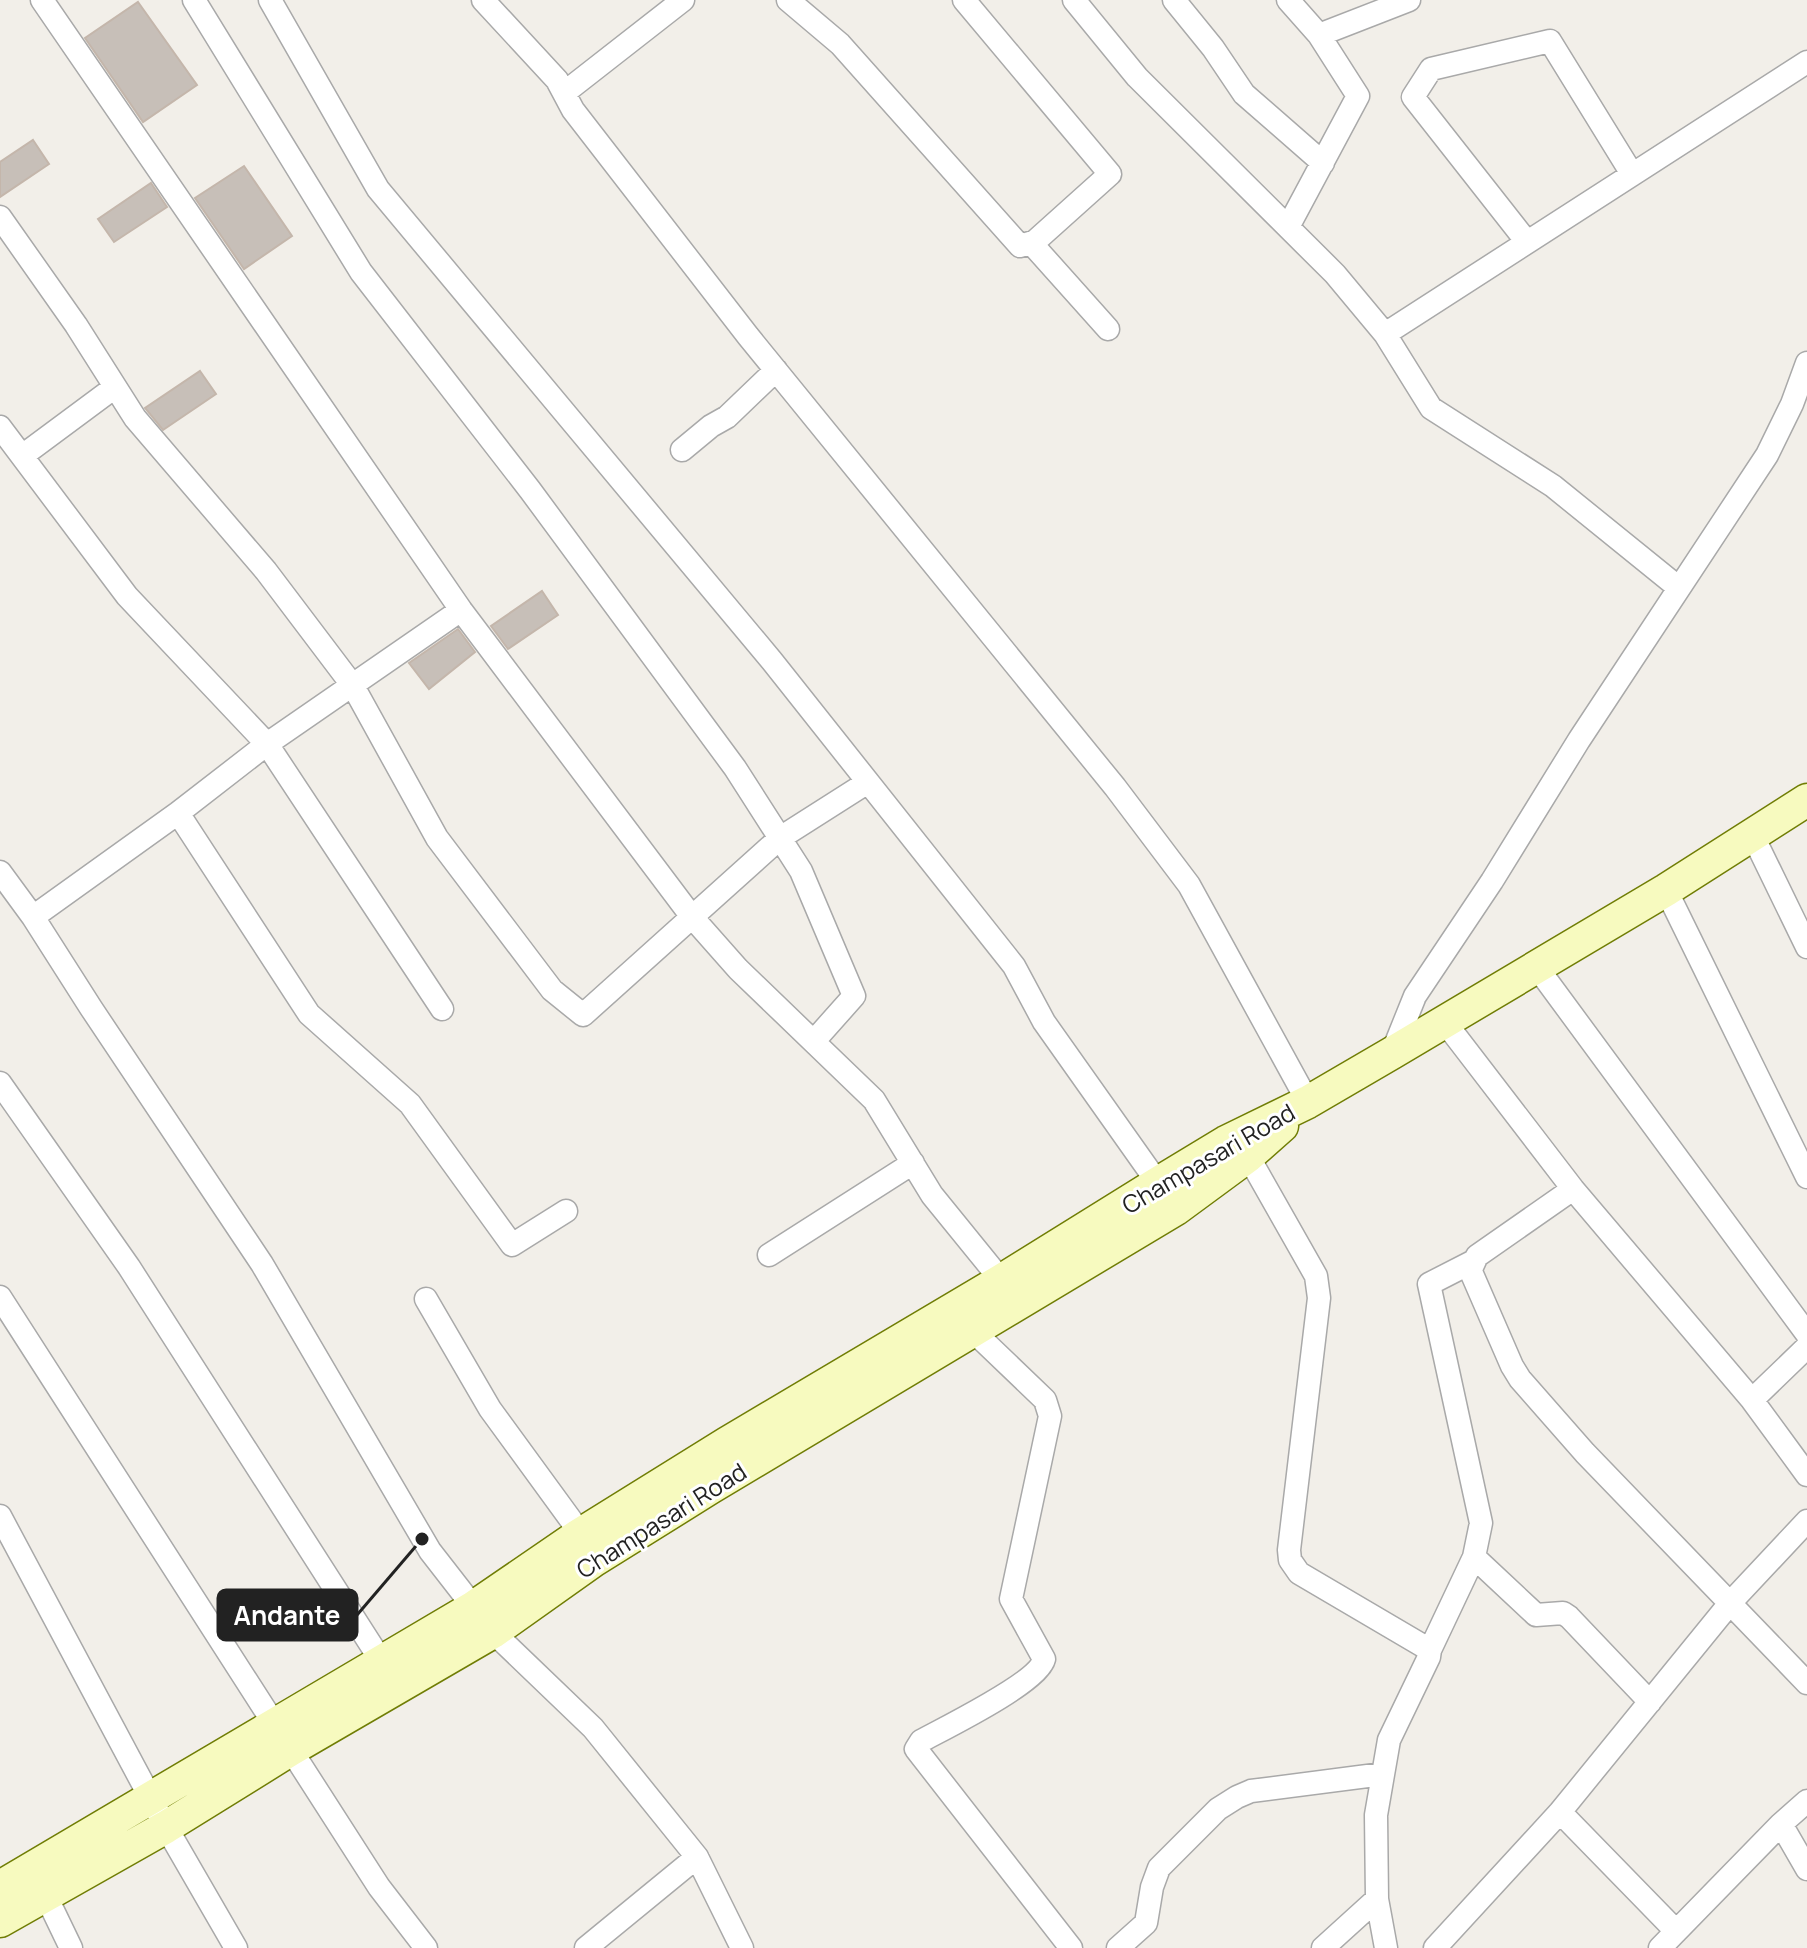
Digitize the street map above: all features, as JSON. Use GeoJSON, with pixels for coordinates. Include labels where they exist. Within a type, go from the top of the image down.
{"type":"FeatureCollection","features":[{"type":"Feature","properties":{"kind":"main road","name":"Champasari Road"},"geometry":{"type":"LineString","coordinates":[[586,1548],[710,1488],[972,1330],[1010,1291],[1158,1183],[1239,1135],[1308,1102],[1392,1053],[1666,890],[1807,800]]}},
{"type":"Feature","properties":{"kind":"main road","name":"Champasari Road"},"geometry":{"type":"LineString","coordinates":[[0,1921],[45,1894],[159,1813],[483,1619],[586,1548],[727,1443],[1010,1291],[1176,1209],[1248,1156],[1308,1102]]}},
{"type":"Feature","properties":{"kind":"main road","name":"Champasari Road"},"geometry":{"type":"LineString","coordinates":[[0,1887],[159,1813]]}},
{"type":"Feature","properties":{"kind":"street"},"geometry":{"type":"LineString","coordinates":[[42,0],[461,610],[692,917],[738,969],[874,1100],[932,1195],[1010,1291]]}},
{"type":"Feature","properties":{"kind":"street"},"geometry":{"type":"LineString","coordinates":[[194,0],[361,272],[558,528],[735,768],[801,871],[854,996],[814,1041]]}},
{"type":"Feature","properties":{"kind":"street"},"geometry":{"type":"LineString","coordinates":[[270,0],[378,189],[772,661],[1014,966],[1044,1022],[1176,1209]]}},
{"type":"Feature","properties":{"kind":"street"},"geometry":{"type":"LineString","coordinates":[[483,0],[557,80],[583,123],[776,370],[1115,787],[1189,885],[1308,1102]]}},
{"type":"Feature","properties":{"kind":"street"},"geometry":{"type":"LineString","coordinates":[[564,93],[683,0]]}},
{"type":"Feature","properties":{"kind":"street"},"geometry":{"type":"LineString","coordinates":[[788,0],[840,44],[1020,246],[1036,241]]}},
{"type":"Feature","properties":{"kind":"street"},"geometry":{"type":"LineString","coordinates":[[964,0],[1110,174],[1032,244],[1108,329]]}},
{"type":"Feature","properties":{"kind":"street"},"geometry":{"type":"LineString","coordinates":[[1074,0],[1137,77],[1335,274],[1385,334],[1431,408],[1553,486],[1679,588]]}},
{"type":"Feature","properties":{"kind":"street"},"geometry":{"type":"LineString","coordinates":[[1174,0],[1213,48],[1244,94],[1323,163]]}},
{"type":"Feature","properties":{"kind":"street"},"geometry":{"type":"LineString","coordinates":[[1288,0],[1314,29],[1358,96],[1288,227]]}},
{"type":"Feature","properties":{"kind":"street"},"geometry":{"type":"LineString","coordinates":[[1306,0],[1314,29]]}},
{"type":"Feature","properties":{"kind":"street"},"geometry":{"type":"LineString","coordinates":[[1314,29],[1394,3]]}},
{"type":"Feature","properties":{"kind":"street"},"geometry":{"type":"LineString","coordinates":[[1527,242],[1413,97],[1431,69],[1550,41],[1632,174]]}},
{"type":"Feature","properties":{"kind":"street"},"geometry":{"type":"LineString","coordinates":[[1385,334],[1807,62]]}},
{"type":"Feature","properties":{"kind":"street"},"geometry":{"type":"LineString","coordinates":[[0,217],[76,325],[135,418],[266,571],[353,686],[437,838],[552,990],[583,1015],[780,838],[868,782]]}},
{"type":"Feature","properties":{"kind":"street"},"geometry":{"type":"LineString","coordinates":[[1392,1053],[1415,996],[1679,588],[1767,455],[1798,414],[1807,363]]}},
{"type":"Feature","properties":{"kind":"street"},"geometry":{"type":"LineString","coordinates":[[682,450],[727,417],[776,370]]}},
{"type":"Feature","properties":{"kind":"street"},"geometry":{"type":"LineString","coordinates":[[22,456],[115,387]]}},
{"type":"Feature","properties":{"kind":"street"},"geometry":{"type":"LineString","coordinates":[[0,427],[127,596],[267,744],[442,1009]]}},
{"type":"Feature","properties":{"kind":"street"},"geometry":{"type":"LineString","coordinates":[[33,917],[178,813],[267,744],[461,610]]}},
{"type":"Feature","properties":{"kind":"street"},"geometry":{"type":"LineString","coordinates":[[178,813],[309,1014],[410,1104],[512,1245],[566,1211]]}},
{"type":"Feature","properties":{"kind":"street"},"geometry":{"type":"LineString","coordinates":[[1752,834],[1807,947]]}},
{"type":"Feature","properties":{"kind":"street"},"geometry":{"type":"LineString","coordinates":[[0,872],[33,917],[262,1264],[430,1551],[483,1619],[593,1728],[697,1857],[742,1948]]}},
{"type":"Feature","properties":{"kind":"street"},"geometry":{"type":"LineString","coordinates":[[1666,890],[1807,1177]]}},
{"type":"Feature","properties":{"kind":"street"},"geometry":{"type":"LineString","coordinates":[[1536,966],[1807,1334]]}},
{"type":"Feature","properties":{"kind":"street"},"geometry":{"type":"LineString","coordinates":[[1444,1021],[1573,1189],[1752,1400],[1807,1475]]}},
{"type":"Feature","properties":{"kind":"street"},"geometry":{"type":"LineString","coordinates":[[0,1083],[129,1267],[390,1674]]}},
{"type":"Feature","properties":{"kind":"street"},"geometry":{"type":"LineString","coordinates":[[1248,1156],[1316,1276],[1318,1286],[1290,1560],[1299,1573],[1430,1650]]}},
{"type":"Feature","properties":{"kind":"street"},"geometry":{"type":"LineString","coordinates":[[769,1255],[913,1163]]}},
{"type":"Feature","properties":{"kind":"street"},"geometry":{"type":"LineString","coordinates":[[1573,1189],[1474,1261],[1472,1274],[1515,1373],[1585,1453],[1807,1683]]}},
{"type":"Feature","properties":{"kind":"street"},"geometry":{"type":"LineString","coordinates":[[1386,1948],[1377,1899],[1376,1815],[1389,1740],[1474,1557],[1481,1523],[1429,1287],[1434,1280],[1474,1261]]}},
{"type":"Feature","properties":{"kind":"street"},"geometry":{"type":"LineString","coordinates":[[0,1297],[379,1887],[426,1948]]}},
{"type":"Feature","properties":{"kind":"street"},"geometry":{"type":"LineString","coordinates":[[426,1299],[490,1409],[586,1548]]}},
{"type":"Feature","properties":{"kind":"street"},"geometry":{"type":"LineString","coordinates":[[972,1330],[1049,1407],[1050,1416],[1011,1599],[1044,1659],[1038,1671],[1021,1685],[921,1741],[916,1749],[1071,1948]]}},
{"type":"Feature","properties":{"kind":"street"},"geometry":{"type":"LineString","coordinates":[[1752,1400],[1807,1347]]}},
{"type":"Feature","properties":{"kind":"street"},"geometry":{"type":"LineString","coordinates":[[0,1516],[159,1813],[236,1948]]}},
{"type":"Feature","properties":{"kind":"street"},"geometry":{"type":"LineString","coordinates":[[1435,1948],[1560,1812],[1731,1602],[1807,1521]]}},
{"type":"Feature","properties":{"kind":"street"},"geometry":{"type":"LineString","coordinates":[[1474,1557],[1536,1615],[1563,1613],[1569,1617],[1650,1702]]}},
{"type":"Feature","properties":{"kind":"street"},"geometry":{"type":"LineString","coordinates":[[1118,1948],[1146,1923],[1152,1887],[1159,1868],[1218,1809],[1251,1791],[1383,1774]]}},
{"type":"Feature","properties":{"kind":"street"},"geometry":{"type":"LineString","coordinates":[[1660,1948],[1807,1801]]}},
{"type":"Feature","properties":{"kind":"street"},"geometry":{"type":"LineString","coordinates":[[1560,1812],[1676,1931]]}},
{"type":"Feature","properties":{"kind":"street"},"geometry":{"type":"LineString","coordinates":[[1781,1824],[1807,1869]]}},
{"type":"Feature","properties":{"kind":"street"},"geometry":{"type":"LineString","coordinates":[[586,1948],[697,1857]]}},
{"type":"Feature","properties":{"kind":"street"},"geometry":{"type":"LineString","coordinates":[[45,1894],[71,1948]]}},
{"type":"Feature","properties":{"kind":"street"},"geometry":{"type":"LineString","coordinates":[[1323,1948],[1377,1899]]}},
{"type":"Feature","properties":{"kind":"building"},"geometry":{"type":"Polygon","coordinates":[[[138,2],[197,85],[143,122],[85,38],[138,2]]]}},
{"type":"Feature","properties":{"kind":"building"},"geometry":{"type":"Polygon","coordinates":[[[33,140],[49,164],[0,197],[0,162],[33,140]]]}},
{"type":"Feature","properties":{"kind":"building"},"geometry":{"type":"Polygon","coordinates":[[[244,166],[292,236],[244,269],[195,198],[244,166]]]}},
{"type":"Feature","properties":{"kind":"building"},"geometry":{"type":"Polygon","coordinates":[[[151,183],[167,207],[114,242],[98,219],[151,183]]]}},
{"type":"Feature","properties":{"kind":"building"},"geometry":{"type":"Polygon","coordinates":[[[200,371],[216,394],[163,430],[145,408],[200,371]]]}},
{"type":"Feature","properties":{"kind":"building"},"geometry":{"type":"Polygon","coordinates":[[[542,591],[558,615],[508,649],[491,626],[542,591]]]}},
{"type":"Feature","properties":{"kind":"building"},"geometry":{"type":"Polygon","coordinates":[[[458,629],[475,652],[429,689],[409,663],[458,629]]]}},
{"type":"Feature","properties":{"kind":"place","name":"Andante"},"geometry":{"type":"Point","coordinates":[422,1539]}}]}
